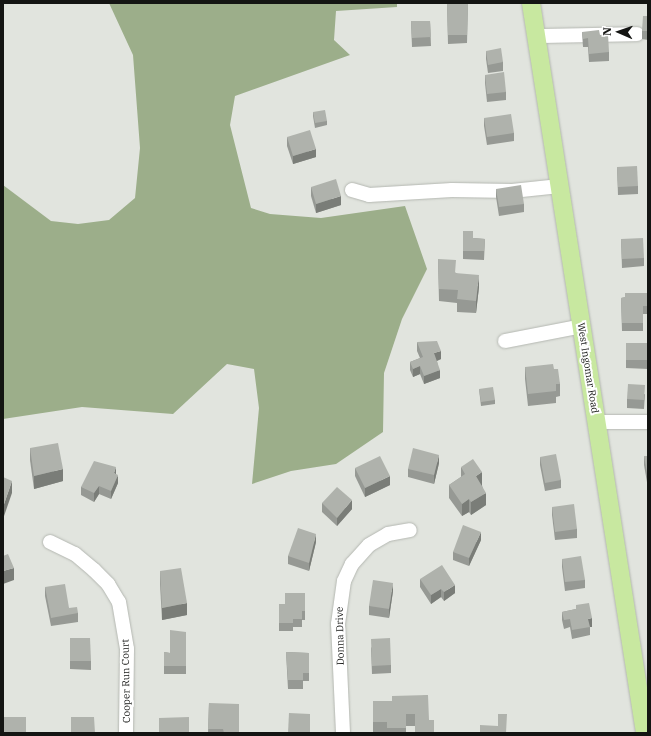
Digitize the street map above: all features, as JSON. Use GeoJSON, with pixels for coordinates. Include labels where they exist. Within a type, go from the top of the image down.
{"type":"FeatureCollection","features":[{"type":"Feature","properties":{"kind":"main road","name":"West Ingomar Road"},"geometry":{"type":"LineString","coordinates":[[531,3],[646,733]]}},
{"type":"Feature","properties":{"kind":"street"},"geometry":{"type":"LineString","coordinates":[[536,36],[637,34]]}},
{"type":"Feature","properties":{"kind":"street"},"geometry":{"type":"LineString","coordinates":[[352,190],[369,195],[452,190],[512,191],[560,186]]}},
{"type":"Feature","properties":{"kind":"street"},"geometry":{"type":"LineString","coordinates":[[505,341],[582,326]]}},
{"type":"Feature","properties":{"kind":"street"},"geometry":{"type":"LineString","coordinates":[[597,422],[648,422]]}},
{"type":"Feature","properties":{"kind":"street","name":"Donna Drive"},"geometry":{"type":"LineString","coordinates":[[342,733],[338,624],[344,581],[352,564],[369,545],[388,534],[410,530]]}},
{"type":"Feature","properties":{"kind":"street","name":"Cooper Run Court"},"geometry":{"type":"LineString","coordinates":[[50,542],[75,554],[94,570],[108,584],[119,602],[127,649],[126,733]]}},
{"type":"Feature","properties":{"kind":"green space"},"geometry":{"type":"Polygon","coordinates":[[[109,3],[397,3],[397,7],[336,11],[334,40],[350,55],[235,96],[230,125],[251,208],[270,214],[321,218],[405,206],[427,269],[402,319],[384,373],[383,432],[336,464],[291,471],[252,484],[259,408],[254,369],[227,364],[173,414],[82,407],[3,419],[3,185],[51,221],[78,224],[109,220],[135,198],[140,148],[133,55],[109,3]]]}},
{"type":"Feature","properties":{"kind":"building"},"geometry":{"type":"Polygon","coordinates":[[[468,3],[467,35],[448,35],[447,4],[468,3]]]}},
{"type":"Feature","properties":{"kind":"building"},"geometry":{"type":"Polygon","coordinates":[[[643,16],[648,16],[648,31],[642,31],[643,16]]]}},
{"type":"Feature","properties":{"kind":"building"},"geometry":{"type":"Polygon","coordinates":[[[411,21],[430,21],[431,37],[412,38],[411,21]]]}},
{"type":"Feature","properties":{"kind":"building"},"geometry":{"type":"Polygon","coordinates":[[[599,30],[600,35],[608,34],[609,52],[589,54],[588,38],[583,39],[582,32],[599,30]]]}},
{"type":"Feature","properties":{"kind":"building"},"geometry":{"type":"Polygon","coordinates":[[[501,48],[503,62],[488,65],[486,51],[501,48]]]}},
{"type":"Feature","properties":{"kind":"building"},"geometry":{"type":"Polygon","coordinates":[[[504,72],[506,92],[487,94],[485,75],[504,72]]]}},
{"type":"Feature","properties":{"kind":"building"},"geometry":{"type":"Polygon","coordinates":[[[325,110],[327,121],[315,123],[313,112],[325,110]]]}},
{"type":"Feature","properties":{"kind":"building"},"geometry":{"type":"Polygon","coordinates":[[[511,114],[514,133],[487,137],[484,118],[511,114]]]}},
{"type":"Feature","properties":{"kind":"building"},"geometry":{"type":"Polygon","coordinates":[[[310,130],[316,149],[293,156],[287,137],[310,130]]]}},
{"type":"Feature","properties":{"kind":"building"},"geometry":{"type":"Polygon","coordinates":[[[637,166],[638,186],[618,187],[617,167],[637,166]]]}},
{"type":"Feature","properties":{"kind":"building"},"geometry":{"type":"Polygon","coordinates":[[[336,179],[341,196],[316,204],[311,187],[336,179]]]}},
{"type":"Feature","properties":{"kind":"building"},"geometry":{"type":"Polygon","coordinates":[[[521,185],[524,204],[499,207],[496,189],[521,185]]]}},
{"type":"Feature","properties":{"kind":"building"},"geometry":{"type":"Polygon","coordinates":[[[463,231],[473,231],[473,238],[485,239],[484,251],[463,251],[463,231]]]}},
{"type":"Feature","properties":{"kind":"building"},"geometry":{"type":"Polygon","coordinates":[[[643,238],[644,258],[622,259],[621,239],[643,238]]]}},
{"type":"Feature","properties":{"kind":"building"},"geometry":{"type":"Polygon","coordinates":[[[438,259],[456,260],[455,273],[479,275],[476,301],[457,299],[458,290],[439,289],[438,259]]]}},
{"type":"Feature","properties":{"kind":"building"},"geometry":{"type":"Polygon","coordinates":[[[625,293],[648,293],[648,306],[643,306],[643,323],[622,323],[621,298],[625,297],[625,293]]]}},
{"type":"Feature","properties":{"kind":"building"},"geometry":{"type":"Polygon","coordinates":[[[437,341],[441,351],[434,353],[440,370],[424,376],[420,366],[413,369],[410,362],[423,357],[417,342],[437,341]]]}},
{"type":"Feature","properties":{"kind":"building"},"geometry":{"type":"Polygon","coordinates":[[[626,343],[648,343],[648,360],[626,360],[626,343]]]}},
{"type":"Feature","properties":{"kind":"building"},"geometry":{"type":"Polygon","coordinates":[[[553,364],[554,369],[558,369],[560,384],[556,384],[556,391],[528,394],[525,367],[553,364]]]}},
{"type":"Feature","properties":{"kind":"building"},"geometry":{"type":"Polygon","coordinates":[[[628,384],[645,385],[644,400],[627,399],[628,384]]]}},
{"type":"Feature","properties":{"kind":"building"},"geometry":{"type":"Polygon","coordinates":[[[493,387],[495,400],[481,402],[479,389],[493,387]]]}},
{"type":"Feature","properties":{"kind":"building"},"geometry":{"type":"Polygon","coordinates":[[[58,443],[63,469],[34,476],[30,448],[58,443]]]}},
{"type":"Feature","properties":{"kind":"building"},"geometry":{"type":"Polygon","coordinates":[[[413,448],[439,455],[434,475],[408,469],[413,448]]]}},
{"type":"Feature","properties":{"kind":"building"},"geometry":{"type":"Polygon","coordinates":[[[556,454],[561,480],[545,483],[540,457],[556,454]]]}},
{"type":"Feature","properties":{"kind":"building"},"geometry":{"type":"Polygon","coordinates":[[[380,456],[390,476],[365,488],[355,468],[380,456]]]}},
{"type":"Feature","properties":{"kind":"building"},"geometry":{"type":"Polygon","coordinates":[[[644,456],[648,456],[648,479],[644,456]]]}},
{"type":"Feature","properties":{"kind":"building"},"geometry":{"type":"Polygon","coordinates":[[[473,459],[482,472],[476,476],[486,493],[471,502],[469,499],[462,504],[449,485],[465,474],[461,467],[473,459]]]}},
{"type":"Feature","properties":{"kind":"building"},"geometry":{"type":"Polygon","coordinates":[[[94,461],[116,467],[114,473],[118,475],[111,491],[99,486],[94,493],[81,487],[94,461]]]}},
{"type":"Feature","properties":{"kind":"building"},"geometry":{"type":"Polygon","coordinates":[[[3,477],[12,481],[3,507],[3,477]]]}},
{"type":"Feature","properties":{"kind":"building"},"geometry":{"type":"Polygon","coordinates":[[[337,487],[352,500],[337,518],[322,503],[337,487]]]}},
{"type":"Feature","properties":{"kind":"building"},"geometry":{"type":"Polygon","coordinates":[[[574,504],[577,529],[555,532],[552,507],[574,504]]]}},
{"type":"Feature","properties":{"kind":"building"},"geometry":{"type":"Polygon","coordinates":[[[463,525],[481,532],[469,558],[453,552],[463,525]]]}},
{"type":"Feature","properties":{"kind":"building"},"geometry":{"type":"Polygon","coordinates":[[[298,528],[316,534],[309,563],[288,556],[298,528]]]}},
{"type":"Feature","properties":{"kind":"building"},"geometry":{"type":"Polygon","coordinates":[[[8,554],[14,568],[3,571],[3,556],[8,554]]]}},
{"type":"Feature","properties":{"kind":"building"},"geometry":{"type":"Polygon","coordinates":[[[581,556],[585,580],[565,582],[562,559],[581,556]]]}},
{"type":"Feature","properties":{"kind":"building"},"geometry":{"type":"Polygon","coordinates":[[[442,565],[455,585],[444,592],[441,589],[431,595],[420,579],[442,565]]]}},
{"type":"Feature","properties":{"kind":"building"},"geometry":{"type":"Polygon","coordinates":[[[181,568],[187,603],[162,608],[160,571],[181,568]]]}},
{"type":"Feature","properties":{"kind":"building"},"geometry":{"type":"Polygon","coordinates":[[[373,580],[393,583],[389,609],[369,606],[373,580]]]}},
{"type":"Feature","properties":{"kind":"building"},"geometry":{"type":"Polygon","coordinates":[[[65,584],[69,608],[77,607],[78,613],[51,618],[45,587],[65,584]]]}},
{"type":"Feature","properties":{"kind":"building"},"geometry":{"type":"Polygon","coordinates":[[[285,593],[305,593],[305,611],[302,611],[302,619],[293,619],[293,623],[279,623],[279,604],[285,604],[285,593]]]}},
{"type":"Feature","properties":{"kind":"building"},"geometry":{"type":"Polygon","coordinates":[[[589,603],[592,618],[588,619],[590,627],[572,630],[570,619],[564,620],[562,612],[576,609],[576,605],[589,603]]]}},
{"type":"Feature","properties":{"kind":"building"},"geometry":{"type":"Polygon","coordinates":[[[170,630],[186,632],[186,666],[164,666],[164,652],[170,653],[170,630]]]}},
{"type":"Feature","properties":{"kind":"building"},"geometry":{"type":"Polygon","coordinates":[[[70,638],[90,638],[91,661],[70,661],[70,638]]]}},
{"type":"Feature","properties":{"kind":"building"},"geometry":{"type":"Polygon","coordinates":[[[390,638],[391,665],[372,666],[371,639],[390,638]]]}},
{"type":"Feature","properties":{"kind":"building"},"geometry":{"type":"Polygon","coordinates":[[[286,652],[309,653],[309,673],[303,673],[303,680],[288,680],[286,652]]]}},
{"type":"Feature","properties":{"kind":"building"},"geometry":{"type":"Polygon","coordinates":[[[428,695],[429,720],[434,720],[434,733],[415,733],[415,714],[406,714],[406,728],[387,728],[387,722],[373,722],[373,701],[392,701],[392,696],[428,695]]]}},
{"type":"Feature","properties":{"kind":"building"},"geometry":{"type":"Polygon","coordinates":[[[209,703],[239,704],[239,733],[224,733],[223,729],[208,729],[209,703]]]}},
{"type":"Feature","properties":{"kind":"building"},"geometry":{"type":"Polygon","coordinates":[[[289,713],[310,714],[310,733],[288,733],[289,713]]]}},
{"type":"Feature","properties":{"kind":"building"},"geometry":{"type":"Polygon","coordinates":[[[498,714],[507,714],[506,733],[480,733],[480,725],[498,726],[498,714]]]}},
{"type":"Feature","properties":{"kind":"building"},"geometry":{"type":"Polygon","coordinates":[[[4,717],[26,717],[26,733],[3,733],[4,717]]]}},
{"type":"Feature","properties":{"kind":"building"},"geometry":{"type":"Polygon","coordinates":[[[71,717],[94,717],[95,733],[71,733],[71,717]]]}},
{"type":"Feature","properties":{"kind":"building"},"geometry":{"type":"Polygon","coordinates":[[[189,717],[189,733],[159,733],[159,718],[189,717]]]}}]}
